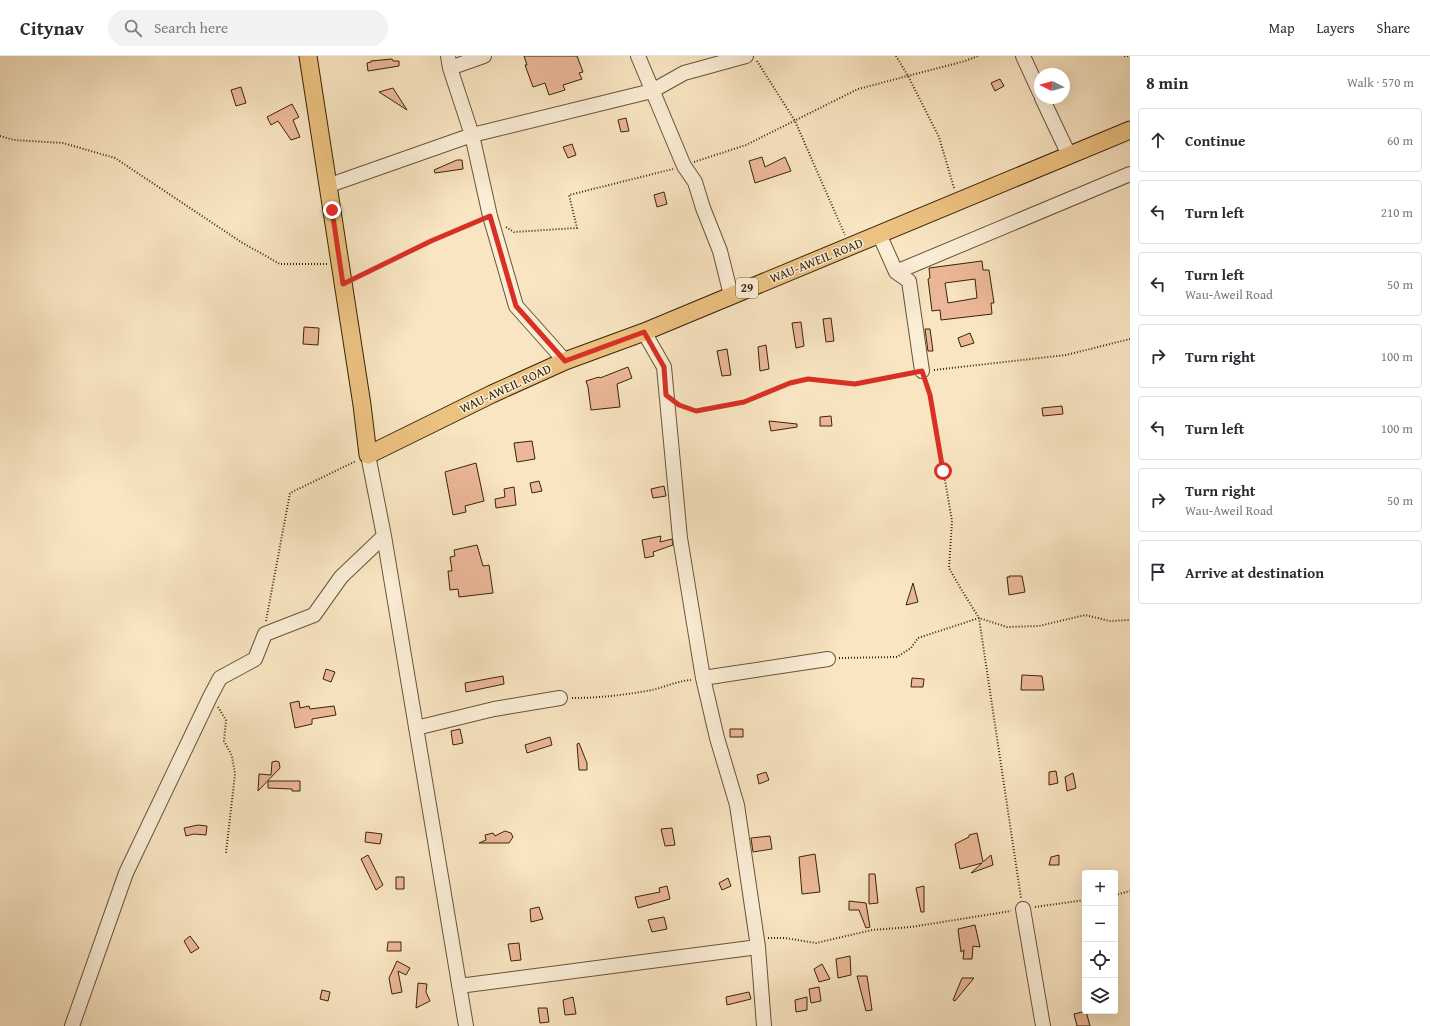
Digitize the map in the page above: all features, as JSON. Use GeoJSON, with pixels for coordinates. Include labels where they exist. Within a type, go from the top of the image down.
{"type":"FeatureCollection","features":[{"type":"Feature","properties":{"kind":"main road"},"geometry":{"type":"LineString","coordinates":[[308,56],[362,405],[368,455]]}},
{"type":"Feature","properties":{"kind":"main road","name":"WAU-AWEIL ROAD"},"geometry":{"type":"LineString","coordinates":[[368,455],[492,394],[565,361],[644,332],[1130,130]]}},
{"type":"Feature","properties":{"kind":"street"},"geometry":{"type":"LineString","coordinates":[[484,56],[449,62],[472,135],[490,216],[516,306],[565,361]]}},
{"type":"Feature","properties":{"kind":"street"},"geometry":{"type":"LineString","coordinates":[[638,56],[684,166],[695,182],[703,208],[720,251],[731,295]]}},
{"type":"Feature","properties":{"kind":"street"},"geometry":{"type":"LineString","coordinates":[[328,186],[472,135],[652,91],[684,73],[746,56]]}},
{"type":"Feature","properties":{"kind":"street"},"geometry":{"type":"LineString","coordinates":[[1023,56],[1034,80]]}},
{"type":"Feature","properties":{"kind":"street"},"geometry":{"type":"LineString","coordinates":[[1045,104],[1069,155]]}},
{"type":"Feature","properties":{"kind":"street"},"geometry":{"type":"LineString","coordinates":[[896,272],[1130,174]]}},
{"type":"Feature","properties":{"kind":"street"},"geometry":{"type":"LineString","coordinates":[[879,234],[896,272],[909,281],[922,371]]}},
{"type":"Feature","properties":{"kind":"street"},"geometry":{"type":"LineString","coordinates":[[644,332],[664,367],[680,538],[703,678],[717,738],[737,804],[758,947],[764,1026]]}},
{"type":"Feature","properties":{"kind":"street"},"geometry":{"type":"LineString","coordinates":[[368,455],[384,536],[466,1026]]}},
{"type":"Feature","properties":{"kind":"street"},"geometry":{"type":"LineString","coordinates":[[72,1026],[126,872],[220,678],[255,660],[265,634],[314,615],[341,577],[384,536]]}},
{"type":"Feature","properties":{"kind":"street"},"geometry":{"type":"LineString","coordinates":[[703,678],[828,659]]}},
{"type":"Feature","properties":{"kind":"street"},"geometry":{"type":"LineString","coordinates":[[416,728],[494,709],[560,698]]}},
{"type":"Feature","properties":{"kind":"street"},"geometry":{"type":"LineString","coordinates":[[1023,909],[1043,1026]]}},
{"type":"Feature","properties":{"kind":"street"},"geometry":{"type":"LineString","coordinates":[[459,986],[758,947]]}},
{"type":"Feature","properties":{"kind":"path"},"geometry":{"type":"LineString","coordinates":[[754,56],[795,121],[850,247]]}},
{"type":"Feature","properties":{"kind":"path"},"geometry":{"type":"LineString","coordinates":[[896,56],[939,136],[958,201]]}},
{"type":"Feature","properties":{"kind":"path"},"geometry":{"type":"LineString","coordinates":[[343,284],[431,241],[490,216],[514,232],[577,228],[569,195],[684,166],[746,145],[858,89],[965,62],[978,56]]}},
{"type":"Feature","properties":{"kind":"path"},"geometry":{"type":"LineString","coordinates":[[1124,56],[1130,56]]}},
{"type":"Feature","properties":{"kind":"path"},"geometry":{"type":"LineString","coordinates":[[0,136],[14,140],[63,143],[115,158],[241,242],[280,264],[340,264]]}},
{"type":"Feature","properties":{"kind":"path"},"geometry":{"type":"LineString","coordinates":[[666,395],[679,405],[696,411],[744,402],[790,383],[808,379],[855,384],[922,371],[1066,355],[1130,339]]}},
{"type":"Feature","properties":{"kind":"path"},"geometry":{"type":"LineString","coordinates":[[922,371],[931,402],[952,521],[949,568],[960,589],[980,618],[1023,909]]}},
{"type":"Feature","properties":{"kind":"path"},"geometry":{"type":"LineString","coordinates":[[265,634],[290,493],[368,455]]}},
{"type":"Feature","properties":{"kind":"path"},"geometry":{"type":"LineString","coordinates":[[828,659],[897,656],[911,648],[918,638],[980,618],[1007,627],[1039,626],[1085,614],[1110,620],[1130,620]]}},
{"type":"Feature","properties":{"kind":"path"},"geometry":{"type":"LineString","coordinates":[[560,698],[596,698],[654,689],[678,681],[703,678]]}},
{"type":"Feature","properties":{"kind":"path"},"geometry":{"type":"LineString","coordinates":[[210,697],[226,720],[224,741],[232,756],[234,774],[226,853]]}},
{"type":"Feature","properties":{"kind":"path"},"geometry":{"type":"LineString","coordinates":[[1118,894],[1130,891]]}},
{"type":"Feature","properties":{"kind":"path"},"geometry":{"type":"LineString","coordinates":[[758,947],[767,939],[785,938],[816,943],[872,930],[911,927],[1082,900]]}},
{"type":"Feature","properties":{"kind":"building"},"geometry":{"type":"Polygon","coordinates":[[[524,56],[577,56],[583,72],[579,73],[582,79],[563,85],[565,90],[549,95],[545,83],[533,87],[525,65],[527,65],[524,56]]]}},
{"type":"Feature","properties":{"kind":"building"},"geometry":{"type":"Polygon","coordinates":[[[392,59],[393,61],[399,61],[399,66],[368,71],[367,63],[371,61],[392,59]]]}},
{"type":"Feature","properties":{"kind":"building"},"geometry":{"type":"Polygon","coordinates":[[[1000,79],[1004,86],[995,91],[991,83],[1000,79]]]}},
{"type":"Feature","properties":{"kind":"building"},"geometry":{"type":"Polygon","coordinates":[[[241,87],[246,103],[236,106],[231,90],[241,87]]]}},
{"type":"Feature","properties":{"kind":"building"},"geometry":{"type":"Polygon","coordinates":[[[393,88],[407,110],[379,92],[393,88]]]}},
{"type":"Feature","properties":{"kind":"building"},"geometry":{"type":"Polygon","coordinates":[[[292,104],[299,117],[293,120],[300,137],[291,140],[278,121],[271,125],[267,117],[292,104]]]}},
{"type":"Feature","properties":{"kind":"building"},"geometry":{"type":"Polygon","coordinates":[[[626,118],[629,131],[621,132],[618,120],[626,118]]]}},
{"type":"Feature","properties":{"kind":"building"},"geometry":{"type":"Polygon","coordinates":[[[572,144],[576,155],[568,158],[563,147],[572,144]]]}},
{"type":"Feature","properties":{"kind":"building"},"geometry":{"type":"Polygon","coordinates":[[[762,157],[765,167],[785,157],[791,171],[755,183],[749,161],[762,157]]]}},
{"type":"Feature","properties":{"kind":"building"},"geometry":{"type":"Polygon","coordinates":[[[457,160],[462,160],[463,169],[435,173],[434,170],[457,160]]]}},
{"type":"Feature","properties":{"kind":"building"},"geometry":{"type":"Polygon","coordinates":[[[664,192],[667,204],[657,207],[654,195],[664,192]]]}},
{"type":"Feature","properties":{"kind":"building"},"geometry":{"type":"Polygon","coordinates":[[[982,261],[983,270],[989,270],[994,303],[991,303],[992,314],[941,320],[940,310],[932,311],[928,279],[930,278],[929,268],[982,261]],[[975,279],[945,283],[948,303],[977,298],[975,279]]]}},
{"type":"Feature","properties":{"kind":"building"},"geometry":{"type":"Polygon","coordinates":[[[831,318],[834,341],[826,342],[823,319],[831,318]]]}},
{"type":"Feature","properties":{"kind":"building"},"geometry":{"type":"Polygon","coordinates":[[[801,322],[804,346],[796,348],[792,323],[801,322]]]}},
{"type":"Feature","properties":{"kind":"building"},"geometry":{"type":"Polygon","coordinates":[[[304,327],[319,328],[318,345],[303,344],[304,327]]]}},
{"type":"Feature","properties":{"kind":"building"},"geometry":{"type":"Polygon","coordinates":[[[925,329],[930,329],[933,351],[928,351],[925,329]]]}},
{"type":"Feature","properties":{"kind":"building"},"geometry":{"type":"Polygon","coordinates":[[[970,333],[974,343],[961,347],[958,338],[970,333]]]}},
{"type":"Feature","properties":{"kind":"building"},"geometry":{"type":"Polygon","coordinates":[[[766,345],[769,369],[760,371],[758,347],[766,345]]]}},
{"type":"Feature","properties":{"kind":"building"},"geometry":{"type":"Polygon","coordinates":[[[727,349],[731,375],[722,376],[717,351],[727,349]]]}},
{"type":"Feature","properties":{"kind":"building"},"geometry":{"type":"Polygon","coordinates":[[[628,367],[632,378],[617,384],[620,407],[591,410],[586,381],[600,378],[628,367]]]}},
{"type":"Feature","properties":{"kind":"building"},"geometry":{"type":"Polygon","coordinates":[[[1062,406],[1063,414],[1043,416],[1042,408],[1062,406]]]}},
{"type":"Feature","properties":{"kind":"building"},"geometry":{"type":"Polygon","coordinates":[[[831,416],[832,426],[820,426],[820,417],[831,416]]]}},
{"type":"Feature","properties":{"kind":"building"},"geometry":{"type":"Polygon","coordinates":[[[769,421],[797,424],[797,427],[771,431],[769,421]]]}},
{"type":"Feature","properties":{"kind":"building"},"geometry":{"type":"Polygon","coordinates":[[[532,441],[535,459],[517,462],[514,443],[532,441]]]}},
{"type":"Feature","properties":{"kind":"building"},"geometry":{"type":"Polygon","coordinates":[[[476,463],[484,501],[465,506],[466,512],[453,515],[445,472],[476,463]]]}},
{"type":"Feature","properties":{"kind":"building"},"geometry":{"type":"Polygon","coordinates":[[[539,481],[542,491],[532,493],[530,483],[539,481]]]}},
{"type":"Feature","properties":{"kind":"building"},"geometry":{"type":"Polygon","coordinates":[[[664,486],[666,496],[653,498],[651,489],[664,486]]]}},
{"type":"Feature","properties":{"kind":"building"},"geometry":{"type":"Polygon","coordinates":[[[514,487],[516,505],[496,508],[495,499],[505,497],[504,489],[514,487]]]}},
{"type":"Feature","properties":{"kind":"building"},"geometry":{"type":"Polygon","coordinates":[[[661,536],[660,542],[672,539],[673,545],[653,552],[654,556],[645,558],[642,540],[661,536]]]}},
{"type":"Feature","properties":{"kind":"building"},"geometry":{"type":"Polygon","coordinates":[[[477,545],[483,566],[489,565],[493,593],[459,597],[458,589],[450,590],[448,571],[452,571],[450,557],[455,556],[454,550],[477,545]]]}},
{"type":"Feature","properties":{"kind":"building"},"geometry":{"type":"Polygon","coordinates":[[[1009,576],[1022,576],[1025,592],[1009,595],[1007,577],[1010,577],[1009,576]]]}},
{"type":"Feature","properties":{"kind":"building"},"geometry":{"type":"Polygon","coordinates":[[[913,583],[918,602],[906,605],[913,583]]]}},
{"type":"Feature","properties":{"kind":"building"},"geometry":{"type":"Polygon","coordinates":[[[326,669],[335,672],[331,682],[323,679],[326,669]]]}},
{"type":"Feature","properties":{"kind":"building"},"geometry":{"type":"Polygon","coordinates":[[[1022,675],[1042,676],[1044,690],[1021,690],[1022,675]]]}},
{"type":"Feature","properties":{"kind":"building"},"geometry":{"type":"Polygon","coordinates":[[[503,676],[504,684],[466,692],[465,683],[503,676]]]}},
{"type":"Feature","properties":{"kind":"building"},"geometry":{"type":"Polygon","coordinates":[[[912,678],[924,679],[923,687],[911,687],[912,678]]]}},
{"type":"Feature","properties":{"kind":"building"},"geometry":{"type":"Polygon","coordinates":[[[299,701],[300,708],[309,706],[310,709],[334,706],[336,715],[312,719],[312,724],[295,728],[290,703],[299,701]]]}},
{"type":"Feature","properties":{"kind":"building"},"geometry":{"type":"Polygon","coordinates":[[[460,729],[463,743],[453,745],[451,731],[460,729]]]}},
{"type":"Feature","properties":{"kind":"building"},"geometry":{"type":"Polygon","coordinates":[[[730,729],[743,729],[743,737],[730,737],[730,729]]]}},
{"type":"Feature","properties":{"kind":"building"},"geometry":{"type":"Polygon","coordinates":[[[550,737],[552,745],[527,753],[525,745],[550,737]]]}},
{"type":"Feature","properties":{"kind":"building"},"geometry":{"type":"Polygon","coordinates":[[[579,743],[587,763],[587,770],[579,770],[577,744],[579,743]]]}},
{"type":"Feature","properties":{"kind":"building"},"geometry":{"type":"Polygon","coordinates":[[[272,762],[279,762],[280,768],[258,791],[259,774],[271,775],[272,762]]]}},
{"type":"Feature","properties":{"kind":"building"},"geometry":{"type":"Polygon","coordinates":[[[1056,771],[1058,783],[1049,785],[1049,772],[1056,771]]]}},
{"type":"Feature","properties":{"kind":"building"},"geometry":{"type":"Polygon","coordinates":[[[766,772],[769,780],[759,784],[757,775],[766,772]]]}},
{"type":"Feature","properties":{"kind":"building"},"geometry":{"type":"Polygon","coordinates":[[[1073,773],[1076,788],[1067,791],[1065,777],[1073,773]]]}},
{"type":"Feature","properties":{"kind":"building"},"geometry":{"type":"Polygon","coordinates":[[[268,781],[300,781],[300,791],[292,791],[292,789],[268,788],[268,781]]]}},
{"type":"Feature","properties":{"kind":"building"},"geometry":{"type":"Polygon","coordinates":[[[198,825],[207,826],[206,835],[194,834],[186,836],[184,828],[198,825]]]}},
{"type":"Feature","properties":{"kind":"building"},"geometry":{"type":"Polygon","coordinates":[[[672,828],[675,845],[665,846],[661,829],[672,828]]]}},
{"type":"Feature","properties":{"kind":"building"},"geometry":{"type":"Polygon","coordinates":[[[505,831],[511,833],[513,837],[509,843],[479,843],[486,840],[485,835],[493,833],[495,836],[505,831]]]}},
{"type":"Feature","properties":{"kind":"building"},"geometry":{"type":"Polygon","coordinates":[[[366,832],[382,834],[380,844],[365,842],[366,832]]]}},
{"type":"Feature","properties":{"kind":"building"},"geometry":{"type":"Polygon","coordinates":[[[977,833],[983,862],[991,855],[993,865],[971,873],[982,863],[960,869],[955,844],[969,837],[969,835],[977,833]]]}},
{"type":"Feature","properties":{"kind":"building"},"geometry":{"type":"Polygon","coordinates":[[[770,836],[772,849],[753,852],[751,838],[770,836]]]}},
{"type":"Feature","properties":{"kind":"building"},"geometry":{"type":"Polygon","coordinates":[[[815,854],[820,892],[802,894],[799,857],[815,854]]]}},
{"type":"Feature","properties":{"kind":"building"},"geometry":{"type":"Polygon","coordinates":[[[368,855],[383,885],[376,890],[361,859],[368,855]]]}},
{"type":"Feature","properties":{"kind":"building"},"geometry":{"type":"Polygon","coordinates":[[[1059,855],[1059,865],[1049,865],[1051,857],[1059,855]]]}},
{"type":"Feature","properties":{"kind":"building"},"geometry":{"type":"Polygon","coordinates":[[[869,874],[875,874],[878,903],[869,904],[869,874]]]}},
{"type":"Feature","properties":{"kind":"building"},"geometry":{"type":"Polygon","coordinates":[[[396,877],[404,877],[404,889],[396,889],[396,877]]]}},
{"type":"Feature","properties":{"kind":"building"},"geometry":{"type":"Polygon","coordinates":[[[728,878],[731,886],[722,890],[719,883],[728,878]]]}},
{"type":"Feature","properties":{"kind":"building"},"geometry":{"type":"Polygon","coordinates":[[[667,886],[670,899],[638,908],[635,897],[660,892],[659,888],[667,886]]]}},
{"type":"Feature","properties":{"kind":"building"},"geometry":{"type":"Polygon","coordinates":[[[924,886],[924,912],[921,912],[916,888],[924,886]]]}},
{"type":"Feature","properties":{"kind":"building"},"geometry":{"type":"Polygon","coordinates":[[[849,901],[866,903],[870,927],[866,928],[859,910],[849,910],[849,901]]]}},
{"type":"Feature","properties":{"kind":"building"},"geometry":{"type":"Polygon","coordinates":[[[539,907],[543,919],[531,922],[530,909],[539,907]]]}},
{"type":"Feature","properties":{"kind":"building"},"geometry":{"type":"Polygon","coordinates":[[[664,917],[667,929],[652,932],[648,920],[664,917]]]}},
{"type":"Feature","properties":{"kind":"building"},"geometry":{"type":"Polygon","coordinates":[[[975,925],[980,947],[973,946],[972,959],[963,959],[964,950],[961,952],[958,929],[975,925]]]}},
{"type":"Feature","properties":{"kind":"building"},"geometry":{"type":"Polygon","coordinates":[[[190,936],[199,948],[191,953],[184,941],[190,936]]]}},
{"type":"Feature","properties":{"kind":"building"},"geometry":{"type":"Polygon","coordinates":[[[388,942],[401,942],[401,951],[387,951],[388,942]]]}},
{"type":"Feature","properties":{"kind":"building"},"geometry":{"type":"Polygon","coordinates":[[[519,943],[521,960],[511,961],[508,944],[519,943]]]}},
{"type":"Feature","properties":{"kind":"building"},"geometry":{"type":"Polygon","coordinates":[[[850,956],[851,975],[838,978],[836,959],[850,956]]]}},
{"type":"Feature","properties":{"kind":"building"},"geometry":{"type":"Polygon","coordinates":[[[397,961],[410,968],[406,975],[398,971],[402,992],[392,994],[389,978],[397,961]]]}},
{"type":"Feature","properties":{"kind":"building"},"geometry":{"type":"Polygon","coordinates":[[[822,964],[830,979],[819,982],[814,969],[822,964]]]}},
{"type":"Feature","properties":{"kind":"building"},"geometry":{"type":"Polygon","coordinates":[[[857,976],[867,976],[872,1010],[866,1011],[857,976]]]}},
{"type":"Feature","properties":{"kind":"building"},"geometry":{"type":"Polygon","coordinates":[[[962,978],[974,978],[955,1001],[953,1000],[962,978]]]}},
{"type":"Feature","properties":{"kind":"building"},"geometry":{"type":"Polygon","coordinates":[[[418,983],[427,984],[426,992],[430,1001],[416,1008],[418,983]]]}},
{"type":"Feature","properties":{"kind":"building"},"geometry":{"type":"Polygon","coordinates":[[[819,987],[821,1001],[811,1003],[809,989],[819,987]]]}},
{"type":"Feature","properties":{"kind":"building"},"geometry":{"type":"Polygon","coordinates":[[[322,990],[330,992],[328,1001],[320,999],[322,990]]]}},
{"type":"Feature","properties":{"kind":"building"},"geometry":{"type":"Polygon","coordinates":[[[749,992],[751,999],[727,1005],[726,997],[749,992]]]}},
{"type":"Feature","properties":{"kind":"building"},"geometry":{"type":"Polygon","coordinates":[[[573,997],[576,1014],[565,1015],[563,1000],[573,997]]]}},
{"type":"Feature","properties":{"kind":"building"},"geometry":{"type":"Polygon","coordinates":[[[807,997],[807,1010],[796,1012],[795,1000],[807,997]]]}},
{"type":"Feature","properties":{"kind":"building"},"geometry":{"type":"Polygon","coordinates":[[[538,1008],[547,1008],[549,1022],[540,1023],[538,1008]]]}},
{"type":"Feature","properties":{"kind":"building"},"geometry":{"type":"Polygon","coordinates":[[[1082,1012],[1082,1014],[1087,1014],[1090,1026],[1077,1026],[1074,1014],[1082,1012]]]}},
{"type":"Feature","properties":{"kind":"route"},"geometry":{"type":"LineString","coordinates":[[332,210],[343,284],[431,241],[490,216],[516,306],[565,361],[644,332],[664,367],[666,395],[679,405],[696,411],[744,402],[790,383],[808,379],[855,384],[922,371],[930,395],[943,471]]}}]}
